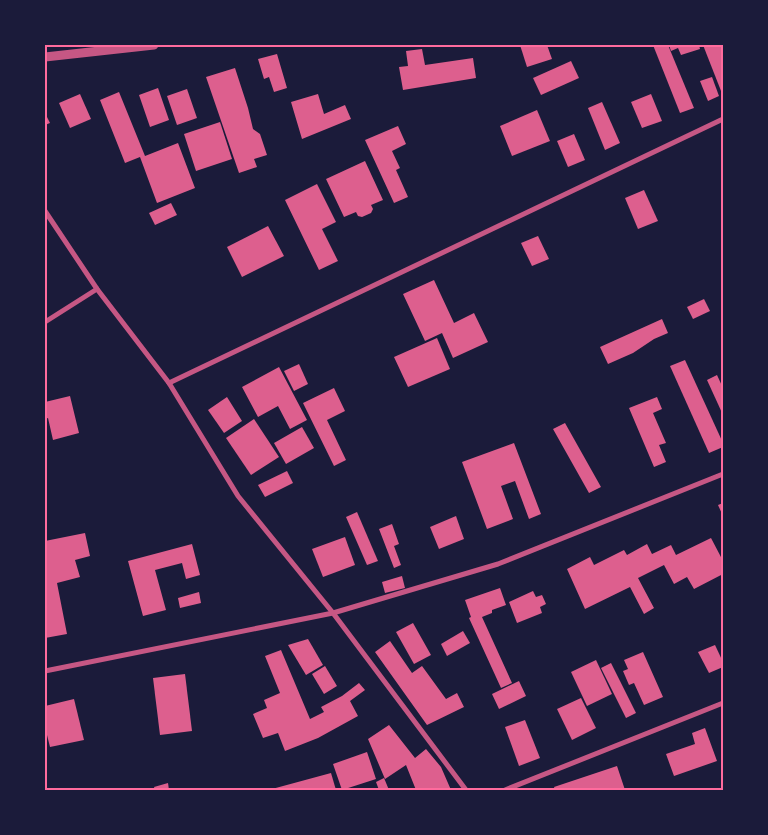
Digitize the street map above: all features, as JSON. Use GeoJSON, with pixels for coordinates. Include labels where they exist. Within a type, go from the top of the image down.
{"type":"FeatureCollection","features":[{"type":"Feature","properties":{"kind":"street"},"geometry":{"type":"LineString","coordinates":[[45,57],[154,45]]}},
{"type":"Feature","properties":{"kind":"street"},"geometry":{"type":"LineString","coordinates":[[169,383],[723,119]]}},
{"type":"Feature","properties":{"kind":"street"},"geometry":{"type":"LineString","coordinates":[[45,212],[97,289],[169,383],[238,496],[333,613],[466,790]]}},
{"type":"Feature","properties":{"kind":"street"},"geometry":{"type":"LineString","coordinates":[[45,322],[97,289]]}},
{"type":"Feature","properties":{"kind":"street"},"geometry":{"type":"LineString","coordinates":[[45,671],[333,613],[498,564],[723,474]]}},
{"type":"Feature","properties":{"kind":"street"},"geometry":{"type":"LineString","coordinates":[[505,790],[723,703]]}},
{"type":"Feature","properties":{"kind":"building"},"geometry":{"type":"Polygon","coordinates":[[[520,45],[547,45],[552,59],[527,67],[520,45]]]}},
{"type":"Feature","properties":{"kind":"building"},"geometry":{"type":"Polygon","coordinates":[[[653,45],[668,45],[694,108],[680,113],[653,45]]]}},
{"type":"Feature","properties":{"kind":"building"},"geometry":{"type":"Polygon","coordinates":[[[669,45],[699,45],[700,49],[681,55],[678,48],[671,51],[669,45]]]}},
{"type":"Feature","properties":{"kind":"building"},"geometry":{"type":"Polygon","coordinates":[[[703,45],[723,45],[723,96],[703,45]]]}},
{"type":"Feature","properties":{"kind":"building"},"geometry":{"type":"Polygon","coordinates":[[[422,49],[425,65],[473,58],[476,78],[403,90],[399,67],[408,66],[406,51],[422,49]]]}},
{"type":"Feature","properties":{"kind":"building"},"geometry":{"type":"Polygon","coordinates":[[[277,54],[287,88],[274,92],[269,77],[264,79],[258,59],[277,54]]]}},
{"type":"Feature","properties":{"kind":"building"},"geometry":{"type":"Polygon","coordinates":[[[571,61],[579,78],[541,95],[533,78],[571,61]]]}},
{"type":"Feature","properties":{"kind":"building"},"geometry":{"type":"Polygon","coordinates":[[[235,68],[253,129],[260,134],[267,155],[254,159],[257,167],[239,173],[206,77],[235,68]]]}},
{"type":"Feature","properties":{"kind":"building"},"geometry":{"type":"Polygon","coordinates":[[[712,77],[719,96],[708,101],[700,81],[712,77]]]}},
{"type":"Feature","properties":{"kind":"building"},"geometry":{"type":"Polygon","coordinates":[[[158,88],[169,120],[150,127],[139,95],[158,88]]]}},
{"type":"Feature","properties":{"kind":"building"},"geometry":{"type":"Polygon","coordinates":[[[187,89],[197,118],[177,125],[167,96],[187,89]]]}},
{"type":"Feature","properties":{"kind":"building"},"geometry":{"type":"Polygon","coordinates":[[[119,92],[145,156],[178,143],[195,188],[157,203],[140,157],[125,163],[100,100],[119,92]]]}},
{"type":"Feature","properties":{"kind":"building"},"geometry":{"type":"Polygon","coordinates":[[[80,94],[91,119],[70,128],[59,103],[80,94]]]}},
{"type":"Feature","properties":{"kind":"building"},"geometry":{"type":"Polygon","coordinates":[[[318,94],[324,114],[345,105],[351,119],[302,139],[291,102],[318,94]]]}},
{"type":"Feature","properties":{"kind":"building"},"geometry":{"type":"Polygon","coordinates":[[[651,94],[662,121],[642,128],[631,102],[651,94]]]}},
{"type":"Feature","properties":{"kind":"building"},"geometry":{"type":"Polygon","coordinates":[[[602,102],[620,143],[605,150],[588,108],[602,102]]]}},
{"type":"Feature","properties":{"kind":"building"},"geometry":{"type":"Polygon","coordinates":[[[537,110],[550,141],[512,156],[500,126],[537,110]]]}},
{"type":"Feature","properties":{"kind":"building"},"geometry":{"type":"Polygon","coordinates":[[[45,113],[50,123],[45,125],[45,113]]]}},
{"type":"Feature","properties":{"kind":"building"},"geometry":{"type":"Polygon","coordinates":[[[220,122],[232,159],[196,171],[184,134],[220,122]]]}},
{"type":"Feature","properties":{"kind":"building"},"geometry":{"type":"Polygon","coordinates":[[[398,126],[406,144],[392,151],[400,168],[396,170],[408,197],[394,203],[365,140],[398,126]]]}},
{"type":"Feature","properties":{"kind":"building"},"geometry":{"type":"Polygon","coordinates":[[[574,134],[585,160],[568,167],[557,141],[574,134]]]}},
{"type":"Feature","properties":{"kind":"building"},"geometry":{"type":"Polygon","coordinates":[[[365,161],[383,200],[371,205],[373,209],[371,213],[362,217],[358,216],[356,212],[344,217],[326,179],[365,161]]]}},
{"type":"Feature","properties":{"kind":"building"},"geometry":{"type":"Polygon","coordinates":[[[317,184],[336,222],[322,229],[338,261],[319,270],[285,200],[317,184]]]}},
{"type":"Feature","properties":{"kind":"building"},"geometry":{"type":"Polygon","coordinates":[[[644,190],[658,221],[638,229],[625,198],[644,190]]]}},
{"type":"Feature","properties":{"kind":"building"},"geometry":{"type":"Polygon","coordinates":[[[171,203],[177,215],[155,225],[149,213],[171,203]]]}},
{"type":"Feature","properties":{"kind":"building"},"geometry":{"type":"Polygon","coordinates":[[[268,226],[284,256],[242,277],[227,247],[268,226]]]}},
{"type":"Feature","properties":{"kind":"building"},"geometry":{"type":"Polygon","coordinates":[[[538,236],[549,259],[532,266],[521,243],[538,236]]]}},
{"type":"Feature","properties":{"kind":"building"},"geometry":{"type":"Polygon","coordinates":[[[434,280],[454,323],[474,313],[488,342],[453,358],[442,333],[425,341],[403,294],[434,280]]]}},
{"type":"Feature","properties":{"kind":"building"},"geometry":{"type":"Polygon","coordinates":[[[704,299],[710,311],[693,319],[687,307],[704,299]]]}},
{"type":"Feature","properties":{"kind":"building"},"geometry":{"type":"Polygon","coordinates":[[[662,319],[668,333],[654,339],[633,353],[608,364],[600,347],[662,319]]]}},
{"type":"Feature","properties":{"kind":"building"},"geometry":{"type":"Polygon","coordinates":[[[437,338],[450,369],[408,387],[394,357],[437,338]]]}},
{"type":"Feature","properties":{"kind":"building"},"geometry":{"type":"Polygon","coordinates":[[[685,360],[723,443],[723,447],[709,453],[670,366],[685,360]]]}},
{"type":"Feature","properties":{"kind":"building"},"geometry":{"type":"Polygon","coordinates":[[[299,364],[308,384],[294,391],[284,371],[299,364]]]}},
{"type":"Feature","properties":{"kind":"building"},"geometry":{"type":"Polygon","coordinates":[[[279,367],[307,420],[290,429],[278,406],[258,417],[242,387],[279,367]]]}},
{"type":"Feature","properties":{"kind":"building"},"geometry":{"type":"Polygon","coordinates":[[[717,375],[723,388],[723,415],[707,380],[717,375]]]}},
{"type":"Feature","properties":{"kind":"building"},"geometry":{"type":"Polygon","coordinates":[[[334,388],[345,411],[327,420],[346,460],[334,466],[303,403],[334,388]]]}},
{"type":"Feature","properties":{"kind":"building"},"geometry":{"type":"Polygon","coordinates":[[[70,396],[79,433],[53,440],[48,418],[45,419],[45,402],[70,396]]]}},
{"type":"Feature","properties":{"kind":"building"},"geometry":{"type":"Polygon","coordinates":[[[227,397],[242,421],[224,433],[208,410],[227,397]]]}},
{"type":"Feature","properties":{"kind":"building"},"geometry":{"type":"Polygon","coordinates":[[[657,397],[662,409],[653,413],[666,443],[659,445],[666,462],[654,467],[629,408],[657,397]]]}},
{"type":"Feature","properties":{"kind":"building"},"geometry":{"type":"Polygon","coordinates":[[[254,419],[279,457],[251,475],[226,438],[254,419]]]}},
{"type":"Feature","properties":{"kind":"building"},"geometry":{"type":"Polygon","coordinates":[[[565,423],[601,487],[589,493],[553,429],[565,423]]]}},
{"type":"Feature","properties":{"kind":"building"},"geometry":{"type":"Polygon","coordinates":[[[302,427],[314,448],[286,464],[274,443],[302,427]]]}},
{"type":"Feature","properties":{"kind":"building"},"geometry":{"type":"Polygon","coordinates":[[[514,443],[541,514],[529,519],[515,481],[501,486],[513,519],[487,529],[462,462],[514,443]]]}},
{"type":"Feature","properties":{"kind":"building"},"geometry":{"type":"Polygon","coordinates":[[[287,471],[293,483],[265,497],[258,485],[287,471]]]}},
{"type":"Feature","properties":{"kind":"building"},"geometry":{"type":"Polygon","coordinates":[[[723,503],[723,516],[718,505],[723,503]]]}},
{"type":"Feature","properties":{"kind":"building"},"geometry":{"type":"Polygon","coordinates":[[[357,512],[378,561],[367,565],[346,517],[357,512]]]}},
{"type":"Feature","properties":{"kind":"building"},"geometry":{"type":"Polygon","coordinates":[[[456,516],[464,539],[439,549],[430,527],[456,516]]]}},
{"type":"Feature","properties":{"kind":"building"},"geometry":{"type":"Polygon","coordinates":[[[392,524],[399,544],[394,546],[401,565],[394,568],[379,529],[392,524]]]}},
{"type":"Feature","properties":{"kind":"building"},"geometry":{"type":"Polygon","coordinates":[[[85,533],[90,556],[75,560],[80,577],[57,583],[67,634],[45,638],[45,541],[85,533]]]}},
{"type":"Feature","properties":{"kind":"building"},"geometry":{"type":"Polygon","coordinates":[[[345,537],[355,565],[323,577],[312,549],[345,537]]]}},
{"type":"Feature","properties":{"kind":"building"},"geometry":{"type":"Polygon","coordinates":[[[711,538],[723,559],[723,574],[694,589],[687,577],[674,584],[664,565],[638,578],[654,608],[644,614],[630,587],[585,609],[567,569],[590,557],[594,565],[624,550],[627,555],[647,544],[652,554],[671,545],[676,555],[711,538]]]}},
{"type":"Feature","properties":{"kind":"building"},"geometry":{"type":"Polygon","coordinates":[[[192,544],[200,575],[186,579],[182,563],[155,570],[166,610],[143,616],[128,561],[192,544]]]}},
{"type":"Feature","properties":{"kind":"building"},"geometry":{"type":"Polygon","coordinates":[[[402,576],[405,588],[385,593],[382,582],[402,576]]]}},
{"type":"Feature","properties":{"kind":"building"},"geometry":{"type":"Polygon","coordinates":[[[500,588],[506,605],[492,610],[492,613],[482,617],[512,683],[501,688],[469,618],[471,617],[465,600],[500,588]]]}},
{"type":"Feature","properties":{"kind":"building"},"geometry":{"type":"Polygon","coordinates":[[[533,591],[536,597],[542,595],[546,604],[540,607],[542,613],[517,623],[509,602],[533,591]]]}},
{"type":"Feature","properties":{"kind":"building"},"geometry":{"type":"Polygon","coordinates":[[[199,592],[201,603],[180,608],[178,598],[199,592]]]}},
{"type":"Feature","properties":{"kind":"building"},"geometry":{"type":"Polygon","coordinates":[[[413,623],[431,655],[414,664],[396,632],[413,623]]]}},
{"type":"Feature","properties":{"kind":"building"},"geometry":{"type":"Polygon","coordinates":[[[463,631],[470,643],[447,656],[441,644],[463,631]]]}},
{"type":"Feature","properties":{"kind":"building"},"geometry":{"type":"Polygon","coordinates":[[[308,639],[323,665],[306,675],[288,645],[308,639]]]}},
{"type":"Feature","properties":{"kind":"building"},"geometry":{"type":"Polygon","coordinates":[[[390,641],[412,673],[422,666],[446,699],[457,693],[464,707],[427,725],[375,652],[390,641]]]}},
{"type":"Feature","properties":{"kind":"building"},"geometry":{"type":"Polygon","coordinates":[[[715,645],[723,662],[723,667],[709,673],[698,652],[715,645]]]}},
{"type":"Feature","properties":{"kind":"building"},"geometry":{"type":"Polygon","coordinates":[[[281,650],[310,719],[324,712],[321,707],[342,696],[359,683],[365,690],[350,701],[358,716],[318,738],[285,751],[278,733],[263,738],[253,714],[267,708],[264,700],[280,693],[265,656],[281,650]]]}},
{"type":"Feature","properties":{"kind":"building"},"geometry":{"type":"Polygon","coordinates":[[[643,652],[663,697],[644,705],[634,683],[629,685],[623,671],[628,669],[624,660],[643,652]]]}},
{"type":"Feature","properties":{"kind":"building"},"geometry":{"type":"Polygon","coordinates":[[[596,660],[612,694],[587,706],[571,672],[596,660]]]}},
{"type":"Feature","properties":{"kind":"building"},"geometry":{"type":"Polygon","coordinates":[[[611,663],[636,713],[626,718],[601,668],[611,663]]]}},
{"type":"Feature","properties":{"kind":"building"},"geometry":{"type":"Polygon","coordinates":[[[325,666],[337,686],[324,694],[312,674],[325,666]]]}},
{"type":"Feature","properties":{"kind":"building"},"geometry":{"type":"Polygon","coordinates":[[[185,674],[192,731],[160,735],[153,678],[185,674]]]}},
{"type":"Feature","properties":{"kind":"building"},"geometry":{"type":"Polygon","coordinates":[[[519,681],[526,696],[499,709],[492,694],[519,681]]]}},
{"type":"Feature","properties":{"kind":"building"},"geometry":{"type":"Polygon","coordinates":[[[581,698],[596,728],[572,740],[557,709],[581,698]]]}},
{"type":"Feature","properties":{"kind":"building"},"geometry":{"type":"Polygon","coordinates":[[[74,699],[84,740],[50,747],[45,727],[45,706],[74,699]]]}},
{"type":"Feature","properties":{"kind":"building"},"geometry":{"type":"Polygon","coordinates":[[[525,720],[540,758],[519,766],[505,727],[525,720]]]}},
{"type":"Feature","properties":{"kind":"building"},"geometry":{"type":"Polygon","coordinates":[[[389,725],[415,758],[426,749],[441,767],[451,790],[416,790],[406,765],[385,779],[368,739],[389,725]]]}},
{"type":"Feature","properties":{"kind":"building"},"geometry":{"type":"Polygon","coordinates":[[[705,728],[717,761],[674,776],[666,754],[695,744],[692,733],[705,728]]]}},
{"type":"Feature","properties":{"kind":"building"},"geometry":{"type":"Polygon","coordinates":[[[367,752],[376,779],[342,790],[333,764],[367,752]]]}},
{"type":"Feature","properties":{"kind":"building"},"geometry":{"type":"Polygon","coordinates":[[[617,766],[625,790],[555,790],[554,787],[617,766]]]}},
{"type":"Feature","properties":{"kind":"building"},"geometry":{"type":"Polygon","coordinates":[[[331,773],[336,790],[272,790],[272,789],[331,773]]]}},
{"type":"Feature","properties":{"kind":"building"},"geometry":{"type":"Polygon","coordinates":[[[384,778],[389,790],[379,790],[376,782],[384,778]]]}},
{"type":"Feature","properties":{"kind":"building"},"geometry":{"type":"Polygon","coordinates":[[[168,783],[169,790],[155,790],[154,787],[168,783]]]}}]}
